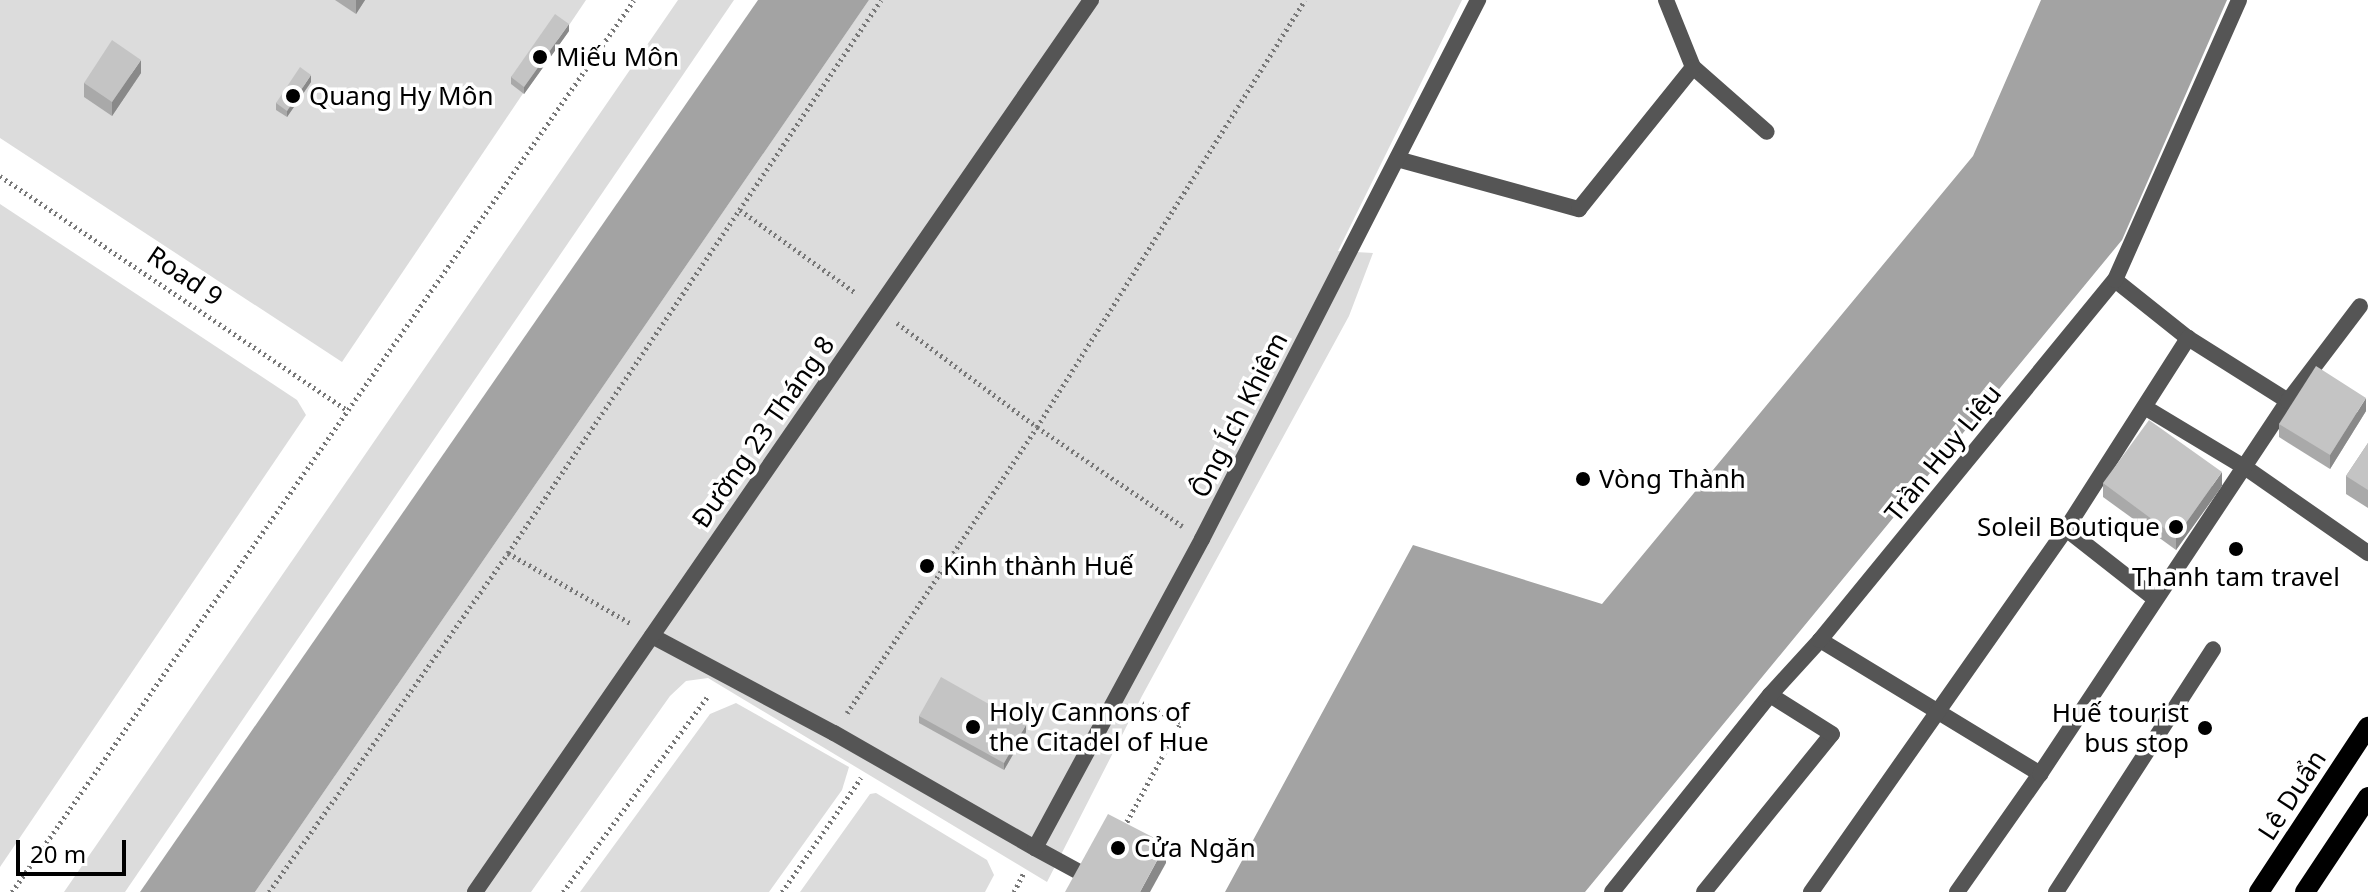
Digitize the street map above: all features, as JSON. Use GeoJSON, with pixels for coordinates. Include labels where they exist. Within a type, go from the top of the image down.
{"type":"FeatureCollection","features":[{"type":"Feature","properties":{"kind":"main road","name":"Lê Duẩn"},"geometry":{"type":"LineString","coordinates":[[2259,892],[2368,727]]}},
{"type":"Feature","properties":{"kind":"main road"},"geometry":{"type":"LineString","coordinates":[[2305,892],[2368,797]]}},
{"type":"Feature","properties":{"kind":"main road"},"geometry":{"type":"LineString","coordinates":[[2332,850],[2368,820]]}},
{"type":"Feature","properties":{"kind":"street","name":"Đường 23 Tháng 8"},"geometry":{"type":"LineString","coordinates":[[475,892],[1091,0]]}},
{"type":"Feature","properties":{"kind":"street","name":"Ông Ích Khiêm"},"geometry":{"type":"LineString","coordinates":[[1035,848],[1202,539],[1478,0]]}},
{"type":"Feature","properties":{"kind":"street"},"geometry":{"type":"LineString","coordinates":[[1666,0],[1693,67],[1767,132]]}},
{"type":"Feature","properties":{"kind":"street","name":"Trần Huy Liệu"},"geometry":{"type":"LineString","coordinates":[[1612,892],[1770,695],[1820,640],[2115,280],[2239,0]]}},
{"type":"Feature","properties":{"kind":"street"},"geometry":{"type":"LineString","coordinates":[[1397,159],[1579,209],[1693,67]]}},
{"type":"Feature","properties":{"kind":"street"},"geometry":{"type":"LineString","coordinates":[[2115,280],[2188,338],[2288,401]]}},
{"type":"Feature","properties":{"kind":"street"},"geometry":{"type":"LineString","coordinates":[[1957,892],[2040,774],[2154,598],[2246,468],[2288,401],[2364,309]]}},
{"type":"Feature","properties":{"kind":"street"},"geometry":{"type":"LineString","coordinates":[[1811,892],[2066,529],[2188,338]]}},
{"type":"Feature","properties":{"kind":"street"},"geometry":{"type":"LineString","coordinates":[[2146,408],[2246,468],[2368,553]]}},
{"type":"Feature","properties":{"kind":"street"},"geometry":{"type":"LineString","coordinates":[[2066,529],[2154,598]]}},
{"type":"Feature","properties":{"kind":"street"},"geometry":{"type":"LineString","coordinates":[[652,636],[834,733],[1116,892]]}},
{"type":"Feature","properties":{"kind":"street"},"geometry":{"type":"LineString","coordinates":[[1820,640],[2040,774]]}},
{"type":"Feature","properties":{"kind":"street"},"geometry":{"type":"LineString","coordinates":[[2056,892],[2213,649]]}},
{"type":"Feature","properties":{"kind":"street"},"geometry":{"type":"LineString","coordinates":[[1704,892],[1832,734],[1770,695]]}},
{"type":"Feature","properties":{"kind":"path"},"geometry":{"type":"LineString","coordinates":[[12,892],[634,0]]}},
{"type":"Feature","properties":{"kind":"path"},"geometry":{"type":"LineString","coordinates":[[269,892],[508,553],[881,0]]}},
{"type":"Feature","properties":{"kind":"path"},"geometry":{"type":"LineString","coordinates":[[834,733],[1037,427],[1305,0]]}},
{"type":"Feature","properties":{"kind":"path","name":"Road 9"},"geometry":{"type":"LineString","coordinates":[[0,176],[347,411]]}},
{"type":"Feature","properties":{"kind":"path"},"geometry":{"type":"LineString","coordinates":[[740,210],[1037,427],[1202,539]]}},
{"type":"Feature","properties":{"kind":"path"},"geometry":{"type":"LineString","coordinates":[[508,553],[652,636]]}},
{"type":"Feature","properties":{"kind":"path"},"geometry":{"type":"LineString","coordinates":[[563,892],[724,674]]}},
{"type":"Feature","properties":{"kind":"path"},"geometry":{"type":"LineString","coordinates":[[1095,881],[1181,722],[1120,692]]}},
{"type":"Feature","properties":{"kind":"path"},"geometry":{"type":"LineString","coordinates":[[782,892],[876,757]]}},
{"type":"Feature","properties":{"kind":"shaded area"},"geometry":{"type":"Polygon","coordinates":[[[0,0],[586,0],[342,362],[0,138],[0,0]]]}},
{"type":"Feature","properties":{"kind":"shaded area"},"geometry":{"type":"Polygon","coordinates":[[[678,0],[734,0],[125,892],[64,892],[678,0]]]}},
{"type":"Feature","properties":{"kind":"shaded area"},"geometry":{"type":"Polygon","coordinates":[[[758,0],[869,0],[255,892],[140,892],[758,0]]]}},
{"type":"Feature","properties":{"kind":"shaded area"},"geometry":{"type":"Polygon","coordinates":[[[869,0],[1462,0],[1338,251],[1373,253],[1349,316],[1142,696],[1047,882],[708,678],[686,681],[670,696],[531,892],[255,892],[869,0]]]}},
{"type":"Feature","properties":{"kind":"shaded area"},"geometry":{"type":"Polygon","coordinates":[[[2041,0],[2227,0],[2122,240],[1585,892],[1225,892],[1413,545],[1602,604],[1973,156],[2041,0]]]}},
{"type":"Feature","properties":{"kind":"shaded area"},"geometry":{"type":"Polygon","coordinates":[[[0,204],[297,400],[306,415],[0,867],[0,204]]]}},
{"type":"Feature","properties":{"kind":"shaded area"},"geometry":{"type":"Polygon","coordinates":[[[736,703],[849,767],[842,790],[769,892],[580,892],[710,714],[736,703]]]}},
{"type":"Feature","properties":{"kind":"shaded area"},"geometry":{"type":"Polygon","coordinates":[[[876,793],[987,860],[994,875],[985,892],[800,892],[870,794],[876,793]]]}},
{"type":"Feature","properties":{"kind":"building","name":"Miếu Môn"},"geometry":{"type":"Polygon","coordinates":[[[555,14],[569,24],[524,87],[511,77],[555,14]]]}},
{"type":"Feature","properties":{"kind":"building"},"geometry":{"type":"Polygon","coordinates":[[[112,40],[141,60],[112,102],[84,83],[112,40]]]}},
{"type":"Feature","properties":{"kind":"building"},"geometry":{"type":"Polygon","coordinates":[[[300,67],[311,75],[287,111],[276,103],[300,67]]]}},
{"type":"Feature","properties":{"kind":"building"},"geometry":{"type":"Polygon","coordinates":[[[2316,366],[2366,398],[2330,455],[2279,424],[2316,366]]]}},
{"type":"Feature","properties":{"kind":"building"},"geometry":{"type":"Polygon","coordinates":[[[2149,420],[2222,472],[2176,537],[2103,483],[2149,420]]]}},
{"type":"Feature","properties":{"kind":"building"},"geometry":{"type":"Polygon","coordinates":[[[2368,443],[2368,490],[2346,476],[2368,443]]]}},
{"type":"Feature","properties":{"kind":"building","name":"Holy Cannons of the Citadel of Hue"},"geometry":{"type":"Polygon","coordinates":[[[941,677],[1026,725],[1004,763],[919,716],[941,677]]]}},
{"type":"Feature","properties":{"kind":"building","name":"Cửa Ngăn"},"geometry":{"type":"Polygon","coordinates":[[[1108,814],[1166,844],[1140,892],[1065,892],[1108,814]]]}},
{"type":"Feature","properties":{"kind":"place","name":"Miếu Môn"},"geometry":{"type":"Point","coordinates":[540,57]}},
{"type":"Feature","properties":{"kind":"place","name":"Quang Hy Môn"},"geometry":{"type":"Point","coordinates":[293,96]}},
{"type":"Feature","properties":{"kind":"place","name":"Vòng Thành"},"geometry":{"type":"Point","coordinates":[1583,479]}},
{"type":"Feature","properties":{"kind":"place","name":"Soleil Boutique"},"geometry":{"type":"Point","coordinates":[2176,527]}},
{"type":"Feature","properties":{"kind":"place","name":"Thanh tam travel"},"geometry":{"type":"Point","coordinates":[2236,549]}},
{"type":"Feature","properties":{"kind":"place","name":"Kinh thành Huế"},"geometry":{"type":"Point","coordinates":[927,566]}},
{"type":"Feature","properties":{"kind":"place","name":"Holy Cannons of the Citadel of Hue"},"geometry":{"type":"Point","coordinates":[973,727]}},
{"type":"Feature","properties":{"kind":"place","name":"Huế tourist bus stop"},"geometry":{"type":"Point","coordinates":[2205,728]}},
{"type":"Feature","properties":{"kind":"place","name":"Cửa Ngăn"},"geometry":{"type":"Point","coordinates":[1118,848]}}]}
